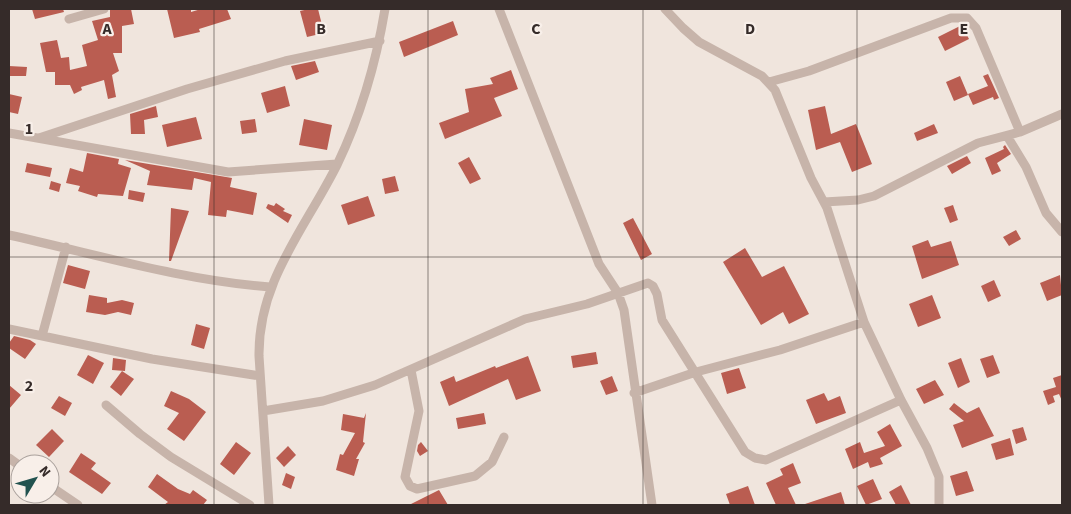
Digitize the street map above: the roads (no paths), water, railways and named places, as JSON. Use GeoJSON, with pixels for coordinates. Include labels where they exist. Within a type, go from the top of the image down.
{"type":"FeatureCollection","features":[{"type":"Feature","properties":{"kind":"street"},"geometry":{"type":"LineString","coordinates":[[69,19],[104,9]]}},
{"type":"Feature","properties":{"kind":"street"},"geometry":{"type":"LineString","coordinates":[[269,505],[258,333],[270,287],[337,164],[372,75],[386,9]]}},
{"type":"Feature","properties":{"kind":"street"},"geometry":{"type":"LineString","coordinates":[[499,9],[599,264],[618,293],[624,310],[634,392],[652,505]]}},
{"type":"Feature","properties":{"kind":"street"},"geometry":{"type":"LineString","coordinates":[[665,9],[682,28],[699,42],[768,82],[779,98],[810,178],[824,202],[864,322],[940,477],[939,505]]}},
{"type":"Feature","properties":{"kind":"street"},"geometry":{"type":"LineString","coordinates":[[768,82],[809,71],[951,18],[967,18],[976,28],[989,63],[1020,132]]}},
{"type":"Feature","properties":{"kind":"street"},"geometry":{"type":"LineString","coordinates":[[40,138],[187,88],[285,61],[380,41]]}},
{"type":"Feature","properties":{"kind":"street"},"geometry":{"type":"LineString","coordinates":[[824,202],[858,200],[874,196],[978,143],[1020,132],[1062,114]]}},
{"type":"Feature","properties":{"kind":"street"},"geometry":{"type":"LineString","coordinates":[[9,133],[228,172],[337,164]]}},
{"type":"Feature","properties":{"kind":"street"},"geometry":{"type":"LineString","coordinates":[[1007,136],[1026,167],[1046,213],[1062,232]]}},
{"type":"Feature","properties":{"kind":"street"},"geometry":{"type":"LineString","coordinates":[[9,235],[185,275],[232,284],[270,287]]}},
{"type":"Feature","properties":{"kind":"street"},"geometry":{"type":"LineString","coordinates":[[42,336],[66,248]]}},
{"type":"Feature","properties":{"kind":"street"},"geometry":{"type":"LineString","coordinates":[[263,411],[323,401],[375,385],[525,319],[648,284],[653,286],[658,294],[662,320],[745,452],[755,458],[766,460],[901,400]]}},
{"type":"Feature","properties":{"kind":"street"},"geometry":{"type":"LineString","coordinates":[[634,392],[696,372],[780,350],[864,322]]}},
{"type":"Feature","properties":{"kind":"street"},"geometry":{"type":"LineString","coordinates":[[9,329],[180,364],[260,376]]}},
{"type":"Feature","properties":{"kind":"street"},"geometry":{"type":"LineString","coordinates":[[411,370],[419,410],[405,477],[410,486],[417,489],[475,476],[492,462],[504,437]]}},
{"type":"Feature","properties":{"kind":"street"},"geometry":{"type":"LineString","coordinates":[[106,405],[170,457],[250,505]]}},
{"type":"Feature","properties":{"kind":"street"},"geometry":{"type":"LineString","coordinates":[[60,493],[78,505]]}}]}
